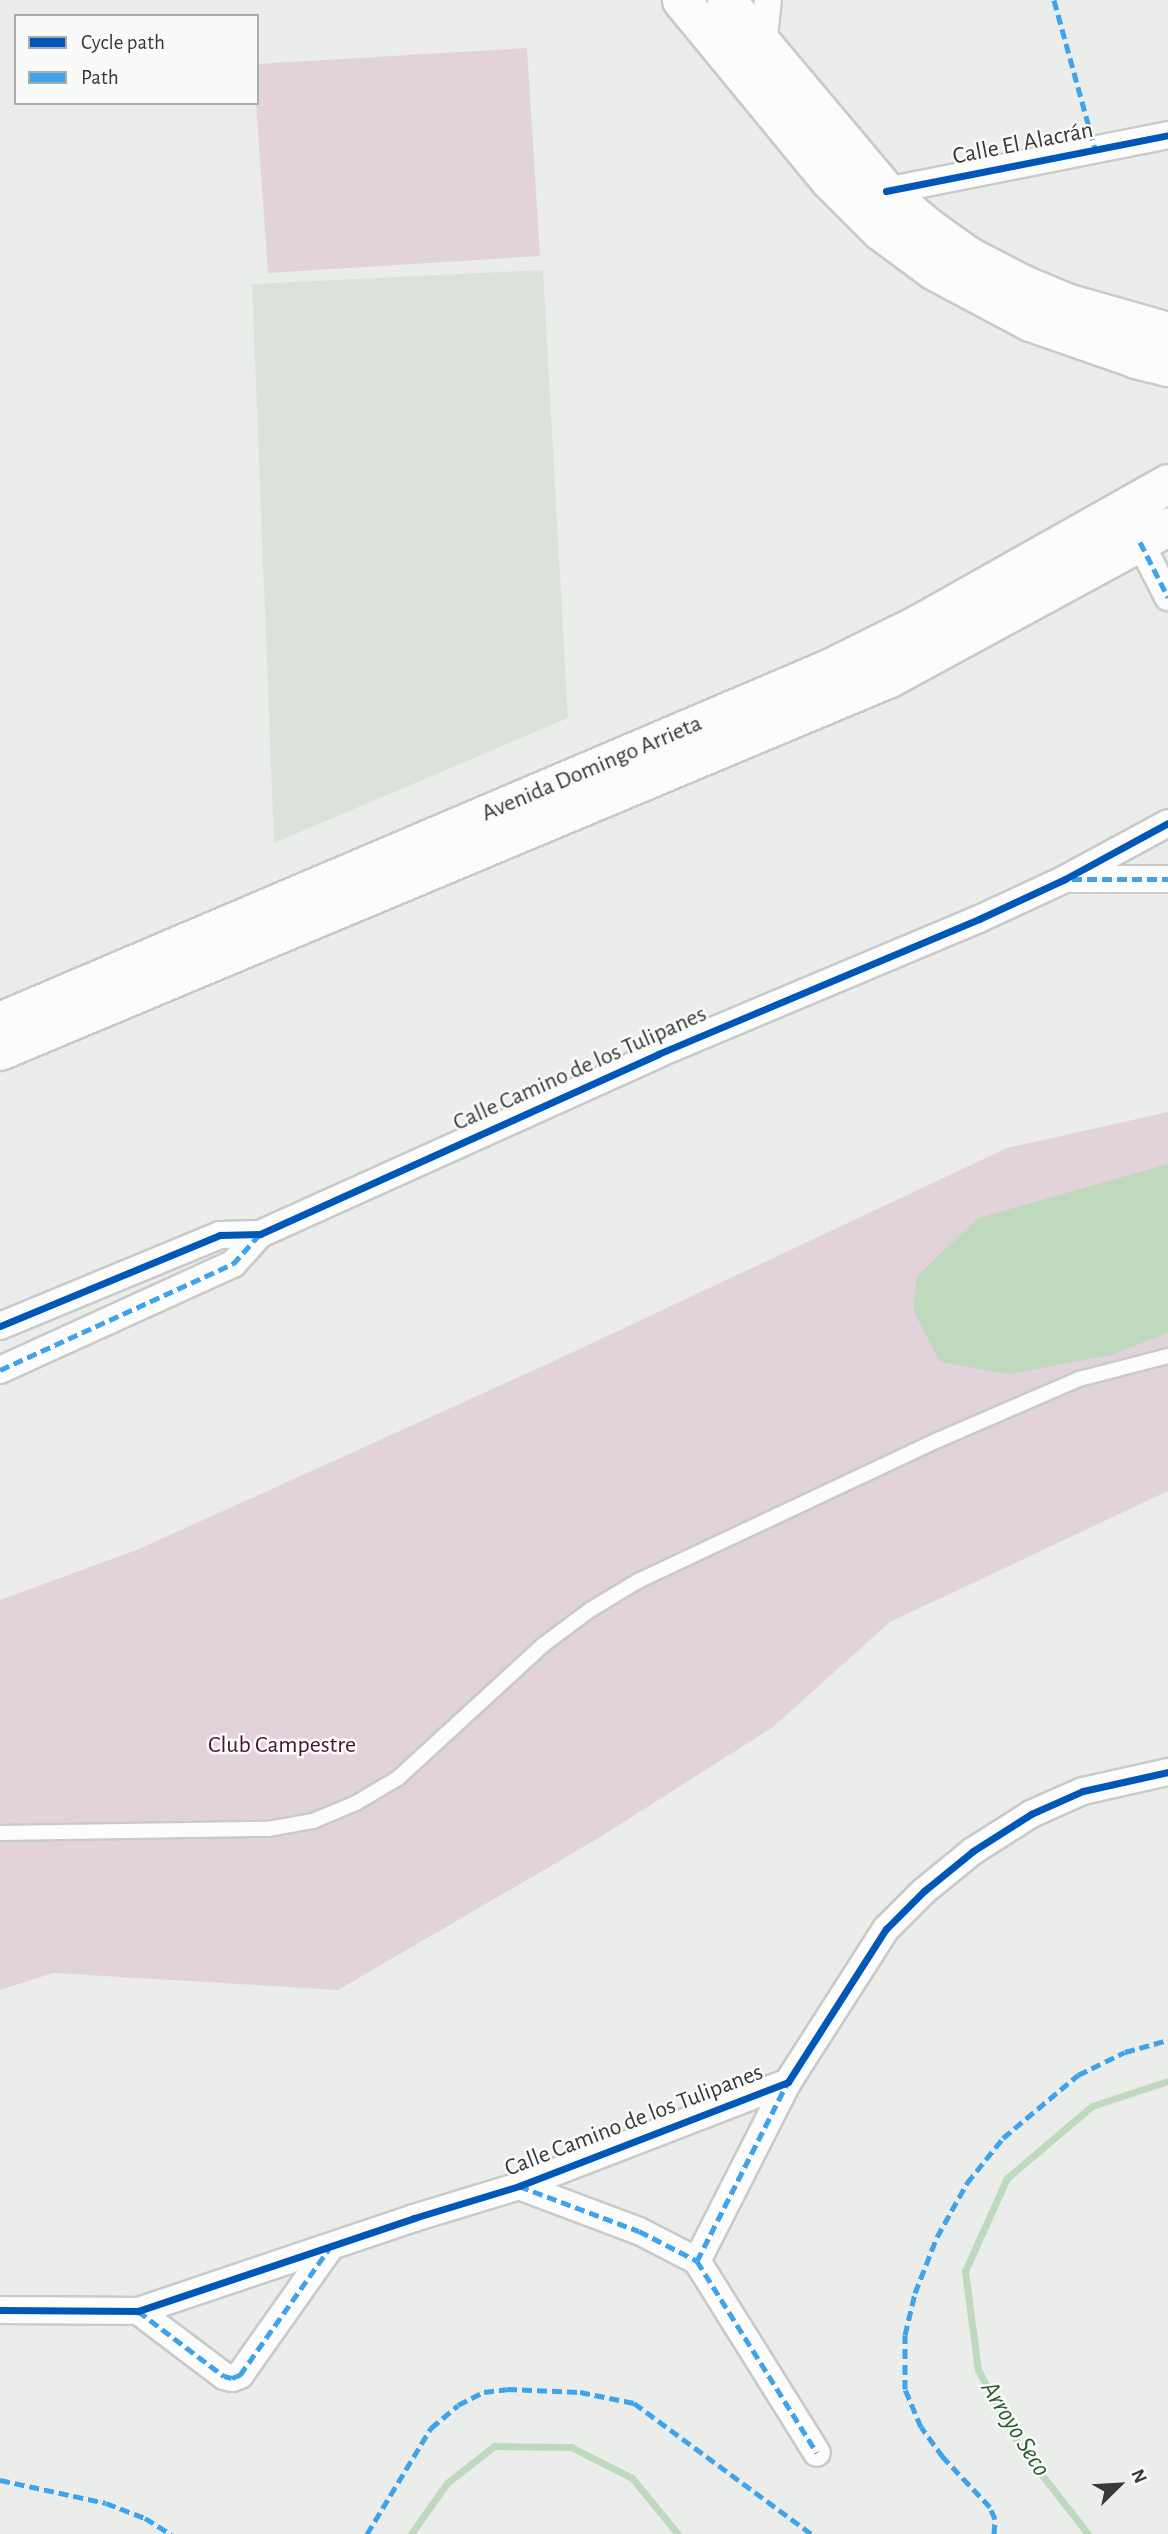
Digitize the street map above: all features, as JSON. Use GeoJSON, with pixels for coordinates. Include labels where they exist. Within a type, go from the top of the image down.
{"type":"FeatureCollection","features":[{"type":"Feature","properties":{"kind":"main road"},"geometry":{"type":"LineString","coordinates":[[681,0],[749,56],[886,191],[969,256],[1021,284],[1066,302],[1156,348]]}},
{"type":"Feature","properties":{"kind":"main road"},"geometry":{"type":"LineString","coordinates":[[726,0],[749,56],[829,180],[880,231],[934,271],[1030,322],[1156,348]]}},
{"type":"Feature","properties":{"kind":"main road","name":"Avenida Domingo Arrieta"},"geometry":{"type":"LineString","coordinates":[[0,1052],[374,876],[827,670],[920,624],[1119,509],[1168,484]]}},
{"type":"Feature","properties":{"kind":"main road"},"geometry":{"type":"LineString","coordinates":[[1119,509],[1154,535]]}},
{"type":"Feature","properties":{"kind":"main road","name":"Avenida Domingo Arrieta"},"geometry":{"type":"LineString","coordinates":[[0,1022],[890,678],[1154,535]]}},
{"type":"Feature","properties":{"kind":"street"},"geometry":{"type":"LineString","coordinates":[[749,56],[768,0]]}},
{"type":"Feature","properties":{"kind":"street","name":"Calle El Alacrán"},"geometry":{"type":"LineString","coordinates":[[886,191],[1168,135]]}},
{"type":"Feature","properties":{"kind":"street"},"geometry":{"type":"LineString","coordinates":[[1154,535],[1168,597]]}},
{"type":"Feature","properties":{"kind":"street","name":"Calle Camino de los Tulipanes"},"geometry":{"type":"LineString","coordinates":[[0,1326],[220,1236],[260,1234],[658,1054],[1065,879],[1168,823]]}},
{"type":"Feature","properties":{"kind":"street","name":"Calle Camino de los Tulipanes"},"geometry":{"type":"LineString","coordinates":[[1065,879],[1168,879]]}},
{"type":"Feature","properties":{"kind":"street","name":"Calle Camino de los Tulipanes"},"geometry":{"type":"LineString","coordinates":[[0,1370],[233,1264],[260,1234]]}},
{"type":"Feature","properties":{"kind":"street","name":"Calle Camino de los Tulipanes"},"geometry":{"type":"LineString","coordinates":[[0,2310],[138,2311],[220,2281],[328,2249],[414,2218],[519,2186],[788,2082],[886,1929],[923,1891],[973,1851],[1031,1814],[1083,1791],[1168,1772]]}},
{"type":"Feature","properties":{"kind":"street"},"geometry":{"type":"LineString","coordinates":[[697,2261],[788,2082]]}},
{"type":"Feature","properties":{"kind":"street"},"geometry":{"type":"LineString","coordinates":[[519,2186],[639,2231],[697,2261],[817,2453]]}},
{"type":"Feature","properties":{"kind":"street"},"geometry":{"type":"LineString","coordinates":[[138,2311],[224,2375],[232,2378],[240,2375],[328,2249]]}},
{"type":"Feature","properties":{"kind":"lane"},"geometry":{"type":"LineString","coordinates":[[0,1833],[268,1829],[313,1821],[356,1803],[398,1778],[543,1645],[590,1610],[638,1581],[938,1440],[1079,1379],[1168,1356]]}},
{"type":"Feature","properties":{"kind":"shaded area"},"geometry":{"type":"Polygon","coordinates":[[[543,270],[568,718],[274,843],[252,284],[543,270]]]}},
{"type":"Feature","properties":{"kind":"shaded area"},"geometry":{"type":"Polygon","coordinates":[[[1168,1164],[1168,1333],[1111,1355],[1010,1374],[940,1362],[913,1310],[917,1276],[978,1218],[1168,1164]]]}},
{"type":"Feature","properties":{"kind":"green space"},"geometry":{"type":"Polygon","coordinates":[[[527,48],[540,256],[268,273],[256,105],[259,105],[259,64],[527,48]]]}},
{"type":"Feature","properties":{"kind":"green space","name":"Club Campestre"},"geometry":{"type":"Polygon","coordinates":[[[1168,1112],[1168,1491],[890,1622],[773,1727],[597,1839],[338,1990],[53,1973],[0,1990],[0,1600],[139,1549],[554,1361],[1007,1148],[1168,1112]]]}},
{"type":"Feature","properties":{"kind":"waterway","name":"Arroyo Seco"},"geometry":{"type":"LineString","coordinates":[[1088,2534],[1020,2447],[978,2370],[965,2271],[1007,2178],[1092,2106],[1168,2081]]}},
{"type":"Feature","properties":{"kind":"waterway","name":"Arroyo Seco"},"geometry":{"type":"LineString","coordinates":[[411,2534],[447,2483],[494,2446],[571,2447],[632,2478],[678,2534]]}},
{"type":"Feature","properties":{"kind":"marked path"},"geometry":{"type":"LineString","coordinates":[[1054,0],[1095,149]]}},
{"type":"Feature","properties":{"kind":"marked path"},"geometry":{"type":"LineString","coordinates":[[1140,542],[1168,597]]}},
{"type":"Feature","properties":{"kind":"marked path"},"geometry":{"type":"LineString","coordinates":[[1072,879],[1168,879]]}},
{"type":"Feature","properties":{"kind":"marked path"},"geometry":{"type":"LineString","coordinates":[[0,1370],[233,1264],[260,1234]]}},
{"type":"Feature","properties":{"kind":"marked path"},"geometry":{"type":"LineString","coordinates":[[994,2534],[995,2519],[990,2507],[943,2457],[921,2427],[905,2389],[905,2335],[915,2293],[937,2237],[967,2183],[1003,2138],[1078,2075],[1125,2052],[1168,2040]]}},
{"type":"Feature","properties":{"kind":"marked path"},"geometry":{"type":"LineString","coordinates":[[697,2261],[788,2082]]}},
{"type":"Feature","properties":{"kind":"marked path"},"geometry":{"type":"LineString","coordinates":[[519,2186],[639,2231],[697,2261],[817,2453]]}},
{"type":"Feature","properties":{"kind":"marked path"},"geometry":{"type":"LineString","coordinates":[[138,2311],[224,2376],[232,2378],[240,2375],[329,2249]]}},
{"type":"Feature","properties":{"kind":"marked path"},"geometry":{"type":"LineString","coordinates":[[367,2534],[431,2428],[458,2405],[484,2392],[507,2389],[580,2392],[634,2403],[812,2534]]}},
{"type":"Feature","properties":{"kind":"marked path"},"geometry":{"type":"LineString","coordinates":[[0,2480],[106,2503],[145,2518],[171,2534]]}},
{"type":"Feature","properties":{"kind":"cycle path"},"geometry":{"type":"LineString","coordinates":[[886,191],[1168,135]]}},
{"type":"Feature","properties":{"kind":"cycle path"},"geometry":{"type":"LineString","coordinates":[[0,1326],[220,1235],[260,1234],[658,1054],[979,919],[1065,879],[1168,823]]}},
{"type":"Feature","properties":{"kind":"cycle path"},"geometry":{"type":"LineString","coordinates":[[0,2310],[138,2311],[414,2218],[519,2186],[788,2082],[886,1929],[924,1891],[973,1851],[1031,1814],[1083,1791],[1168,1772]]}}]}
